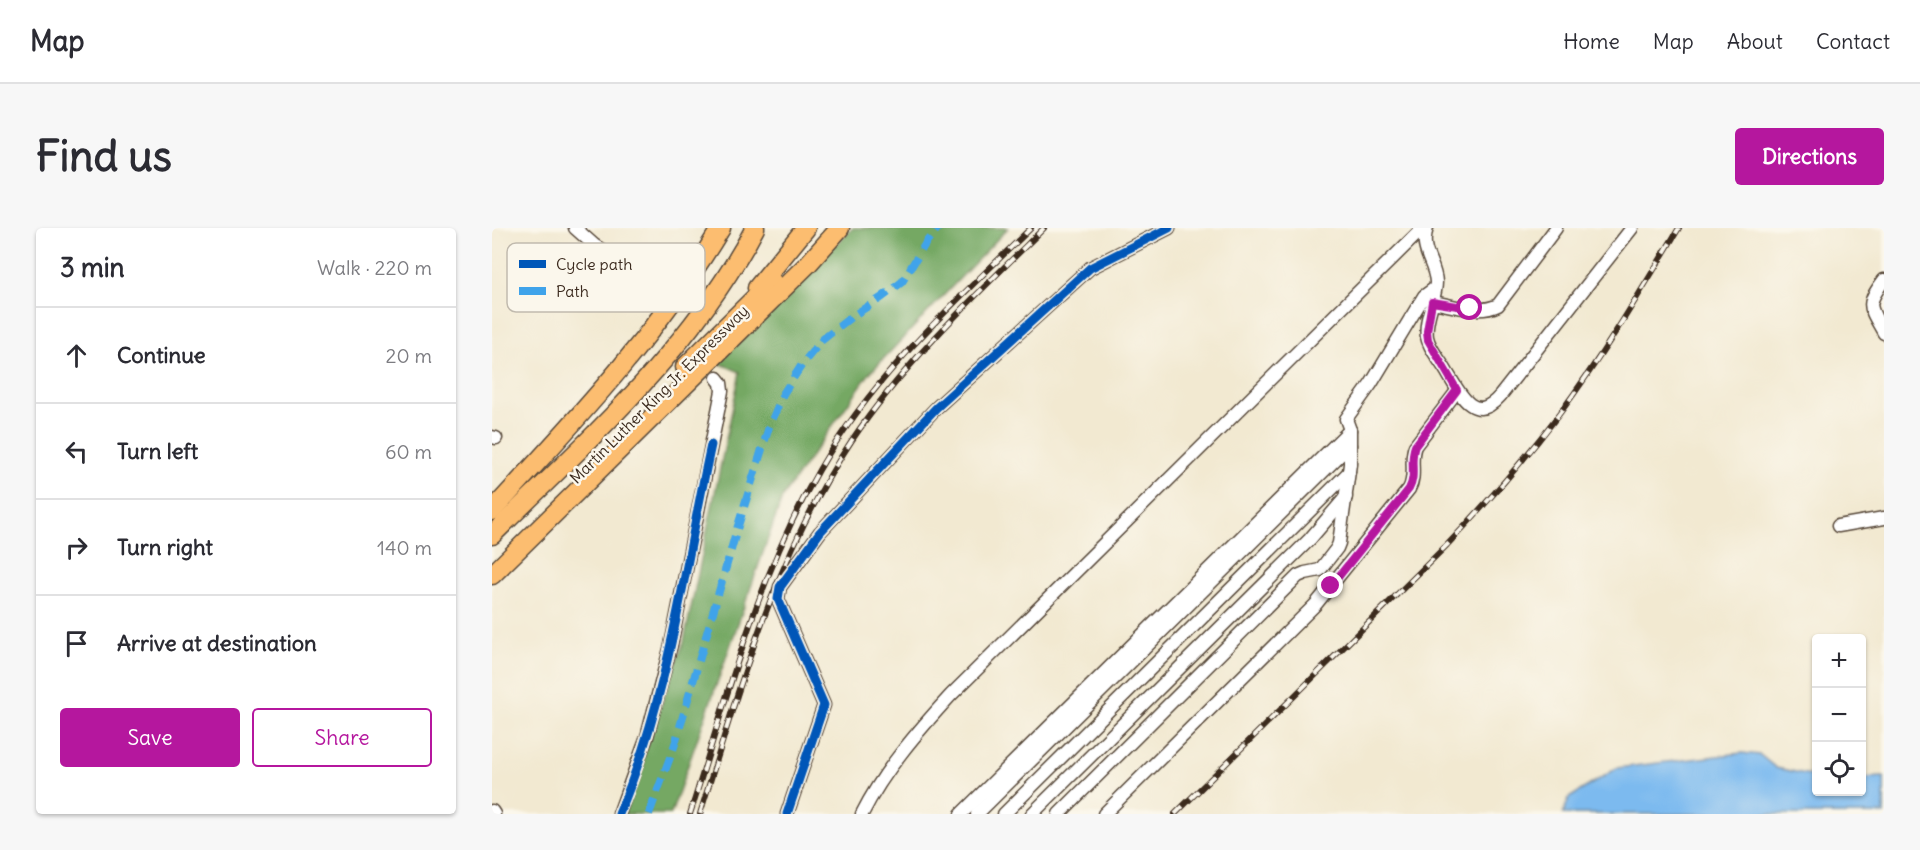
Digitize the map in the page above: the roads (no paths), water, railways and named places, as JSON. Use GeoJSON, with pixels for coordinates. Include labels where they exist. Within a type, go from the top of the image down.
{"type":"FeatureCollection","features":[{"type":"Feature","properties":{"kind":"highway"},"geometry":{"type":"LineString","coordinates":[[705,254],[721,228]]}},
{"type":"Feature","properties":{"kind":"highway","name":"Martin Luther King Jr. Expressway"},"geometry":{"type":"LineString","coordinates":[[705,308],[755,228]]}},
{"type":"Feature","properties":{"kind":"highway"},"geometry":{"type":"LineString","coordinates":[[734,318],[777,261],[806,228]]}},
{"type":"Feature","properties":{"kind":"highway","name":"Martin Luther King Jr. Expressway"},"geometry":{"type":"LineString","coordinates":[[492,561],[827,228]]}},
{"type":"Feature","properties":{"kind":"highway"},"geometry":{"type":"LineString","coordinates":[[492,575],[808,264],[840,228]]}},
{"type":"Feature","properties":{"kind":"highway"},"geometry":{"type":"LineString","coordinates":[[492,511],[617,374],[666,312]]}},
{"type":"Feature","properties":{"kind":"highway","name":"Martin Luther King Jr. Expressway"},"geometry":{"type":"LineString","coordinates":[[492,535],[632,397],[702,312]]}},
{"type":"Feature","properties":{"kind":"highway"},"geometry":{"type":"LineString","coordinates":[[492,500],[570,425]]}},
{"type":"Feature","properties":{"kind":"street"},"geometry":{"type":"LineString","coordinates":[[575,228],[592,243]]}},
{"type":"Feature","properties":{"kind":"street"},"geometry":{"type":"LineString","coordinates":[[788,814],[824,705],[778,599],[780,587],[820,532],[936,408],[1090,268],[1169,228]]}},
{"type":"Feature","properties":{"kind":"street"},"geometry":{"type":"LineString","coordinates":[[1425,228],[1425,245],[1435,276],[1427,331],[1428,340],[1467,403],[1486,407],[1495,402],[1632,228]]}},
{"type":"Feature","properties":{"kind":"street"},"geometry":{"type":"LineString","coordinates":[[862,814],[876,789],[906,747],[951,695],[1425,228]]}},
{"type":"Feature","properties":{"kind":"street"},"geometry":{"type":"LineString","coordinates":[[1432,302],[1482,309],[1497,305],[1556,228]]}},
{"type":"Feature","properties":{"kind":"street"},"geometry":{"type":"LineString","coordinates":[[1884,280],[1870,301],[1871,309],[1884,333]]}},
{"type":"Feature","properties":{"kind":"street"},"geometry":{"type":"LineString","coordinates":[[1059,814],[1299,576],[1320,570],[1337,548],[1349,472],[1350,430],[1346,419],[1371,384],[1424,296],[1435,288]]}},
{"type":"Feature","properties":{"kind":"street"},"geometry":{"type":"LineString","coordinates":[[619,814],[647,737],[671,645],[722,391],[721,383],[717,378]]}},
{"type":"Feature","properties":{"kind":"street"},"geometry":{"type":"LineString","coordinates":[[1104,814],[1302,618],[1352,560],[1411,484],[1414,476],[1412,455],[1415,446],[1457,390]]}},
{"type":"Feature","properties":{"kind":"street"},"geometry":{"type":"LineString","coordinates":[[960,814],[1350,430]]}},
{"type":"Feature","properties":{"kind":"street"},"geometry":{"type":"LineString","coordinates":[[977,814],[1350,445]]}},
{"type":"Feature","properties":{"kind":"street"},"geometry":{"type":"LineString","coordinates":[[1004,814],[1349,472]]}},
{"type":"Feature","properties":{"kind":"street"},"geometry":{"type":"LineString","coordinates":[[1032,814],[1310,538],[1347,496]]}},
{"type":"Feature","properties":{"kind":"street"},"geometry":{"type":"LineString","coordinates":[[1838,526],[1884,518]]}},
{"type":"Feature","properties":{"kind":"street"},"geometry":{"type":"LineString","coordinates":[[1337,548],[1352,560]]}},
{"type":"Feature","properties":{"kind":"water"},"geometry":{"type":"Polygon","coordinates":[[[1742,753],[1760,755],[1776,768],[1812,775],[1812,796],[1866,796],[1866,778],[1884,777],[1884,814],[1563,814],[1569,798],[1617,768],[1742,753]]]}},
{"type":"Feature","properties":{"kind":"railway"},"geometry":{"type":"LineString","coordinates":[[690,814],[761,595],[797,511],[819,470],[864,403],[916,342],[1031,228]]}},
{"type":"Feature","properties":{"kind":"railway"},"geometry":{"type":"LineString","coordinates":[[700,814],[762,621],[802,529],[825,484],[872,411],[918,356],[1044,228]]}},
{"type":"Feature","properties":{"kind":"railway"},"geometry":{"type":"LineString","coordinates":[[1175,814],[1477,513],[1560,413],[1592,368],[1679,228]]}}]}
